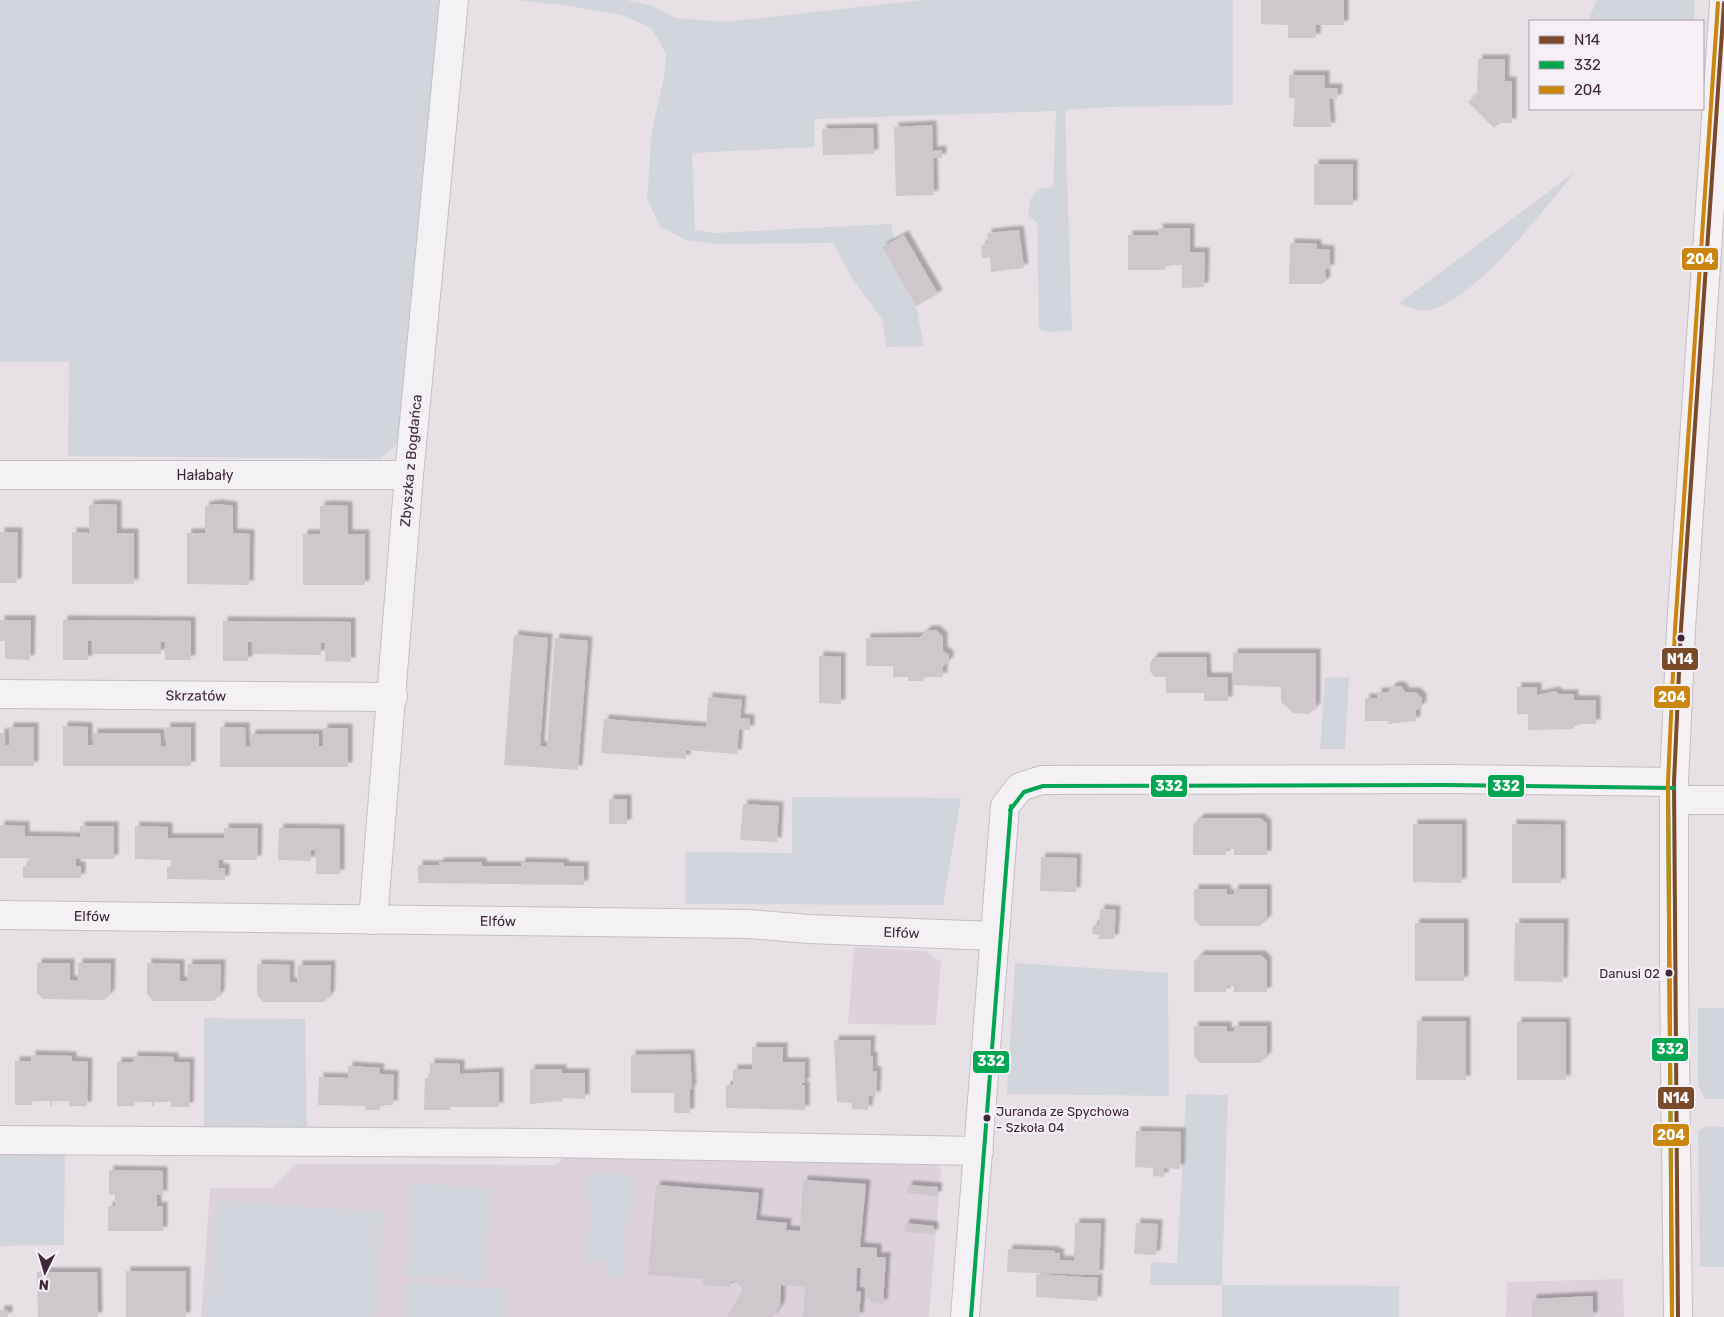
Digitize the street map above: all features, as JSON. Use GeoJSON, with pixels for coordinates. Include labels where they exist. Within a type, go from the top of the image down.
{"type":"FeatureCollection","features":[{"type":"Feature","properties":{"kind":"street","name":"Zbyszka z Bogdańca"},"geometry":{"type":"LineString","coordinates":[[374,920],[409,475],[454,0]]}},
{"type":"Feature","properties":{"kind":"street"},"geometry":{"type":"LineString","coordinates":[[1678,1317],[1674,791],[1681,629],[1724,2]]}},
{"type":"Feature","properties":{"kind":"street","name":"Hałabały"},"geometry":{"type":"LineString","coordinates":[[0,475],[409,475]]}},
{"type":"Feature","properties":{"kind":"street","name":"Skrzatów"},"geometry":{"type":"LineString","coordinates":[[0,694],[393,697]]}},
{"type":"Feature","properties":{"kind":"street"},"geometry":{"type":"LineString","coordinates":[[965,1317],[1005,806],[1020,787],[1042,780],[1447,779],[1674,791],[1724,800]]}},
{"type":"Feature","properties":{"kind":"street","name":"Elfów"},"geometry":{"type":"LineString","coordinates":[[0,915],[750,924],[808,929],[995,936]]}},
{"type":"Feature","properties":{"kind":"street"},"geometry":{"type":"LineString","coordinates":[[0,1140],[546,1143],[979,1151]]}},
{"type":"Feature","properties":{"kind":"shaded area"},"geometry":{"type":"Polygon","coordinates":[[[0,0],[441,0],[398,444],[380,459],[68,456],[69,362],[0,362],[0,0]]]}},
{"type":"Feature","properties":{"kind":"shaded area"},"geometry":{"type":"Polygon","coordinates":[[[517,0],[626,0],[650,5],[676,18],[723,22],[921,0],[1233,0],[1233,105],[1110,107],[1065,110],[1072,330],[1051,332],[1039,329],[1037,223],[1028,215],[1030,200],[1038,189],[1053,187],[1056,111],[814,119],[815,147],[692,153],[695,230],[714,233],[891,224],[894,240],[882,247],[916,306],[924,346],[886,347],[883,321],[852,278],[833,243],[716,244],[686,240],[660,226],[647,199],[652,130],[664,77],[666,53],[652,29],[625,16],[570,6],[517,0]]]}},
{"type":"Feature","properties":{"kind":"shaded area"},"geometry":{"type":"Polygon","coordinates":[[[1597,0],[1695,0],[1694,20],[1588,20],[1597,0]]]}},
{"type":"Feature","properties":{"kind":"shaded area"},"geometry":{"type":"Polygon","coordinates":[[[1575,172],[1511,248],[1473,285],[1454,299],[1436,308],[1417,310],[1399,303],[1575,172]]]}},
{"type":"Feature","properties":{"kind":"shaded area"},"geometry":{"type":"Polygon","coordinates":[[[1349,677],[1345,749],[1320,749],[1325,678],[1349,677]]]}},
{"type":"Feature","properties":{"kind":"shaded area"},"geometry":{"type":"Polygon","coordinates":[[[792,797],[961,798],[943,905],[685,904],[685,852],[792,853],[792,797]]]}},
{"type":"Feature","properties":{"kind":"shaded area"},"geometry":{"type":"Polygon","coordinates":[[[854,947],[926,951],[941,962],[936,1025],[848,1024],[854,947]]]}},
{"type":"Feature","properties":{"kind":"shaded area"},"geometry":{"type":"Polygon","coordinates":[[[1015,963],[1168,973],[1169,1096],[1007,1094],[1015,963]]]}},
{"type":"Feature","properties":{"kind":"shaded area"},"geometry":{"type":"Polygon","coordinates":[[[1698,1008],[1724,1008],[1724,1099],[1705,1099],[1698,1085],[1698,1008]]]}},
{"type":"Feature","properties":{"kind":"shaded area"},"geometry":{"type":"Polygon","coordinates":[[[204,1018],[305,1019],[307,1128],[204,1127],[204,1018]]]}},
{"type":"Feature","properties":{"kind":"shaded area"},"geometry":{"type":"Polygon","coordinates":[[[1186,1094],[1228,1095],[1222,1285],[1150,1285],[1151,1262],[1177,1263],[1186,1094]]]}},
{"type":"Feature","properties":{"kind":"shaded area"},"geometry":{"type":"Polygon","coordinates":[[[1707,1126],[1724,1127],[1724,1267],[1700,1267],[1698,1131],[1707,1126]]]}},
{"type":"Feature","properties":{"kind":"shaded area"},"geometry":{"type":"Polygon","coordinates":[[[0,1151],[65,1151],[64,1245],[0,1246],[0,1151]]]}},
{"type":"Feature","properties":{"kind":"shaded area"},"geometry":{"type":"Polygon","coordinates":[[[567,1155],[931,1159],[941,1171],[929,1317],[201,1317],[210,1188],[272,1188],[297,1164],[555,1165],[567,1155]]]}},
{"type":"Feature","properties":{"kind":"shaded area"},"geometry":{"type":"Polygon","coordinates":[[[587,1173],[636,1175],[636,1200],[625,1228],[623,1279],[607,1277],[606,1262],[586,1262],[592,1200],[585,1199],[587,1173]]]}},
{"type":"Feature","properties":{"kind":"shaded area"},"geometry":{"type":"Polygon","coordinates":[[[413,1183],[491,1188],[485,1281],[406,1276],[413,1183]]]}},
{"type":"Feature","properties":{"kind":"shaded area"},"geometry":{"type":"Polygon","coordinates":[[[216,1200],[383,1212],[376,1317],[207,1317],[216,1200]]]}},
{"type":"Feature","properties":{"kind":"shaded area"},"geometry":{"type":"Polygon","coordinates":[[[1623,1279],[1624,1317],[1506,1317],[1507,1282],[1623,1279]]]}},
{"type":"Feature","properties":{"kind":"shaded area"},"geometry":{"type":"Polygon","coordinates":[[[406,1282],[507,1289],[505,1317],[404,1317],[406,1282]]]}},
{"type":"Feature","properties":{"kind":"shaded area"},"geometry":{"type":"Polygon","coordinates":[[[1222,1285],[1399,1286],[1399,1317],[1222,1317],[1222,1285]]]}},
{"type":"Feature","properties":{"kind":"building"},"geometry":{"type":"Polygon","coordinates":[[[1261,0],[1344,0],[1344,25],[1316,25],[1316,38],[1288,38],[1288,25],[1261,24],[1261,0]]]}},
{"type":"Feature","properties":{"kind":"building"},"geometry":{"type":"Polygon","coordinates":[[[1478,59],[1505,59],[1505,81],[1512,81],[1512,123],[1500,123],[1494,128],[1468,102],[1477,94],[1478,59]]]}},
{"type":"Feature","properties":{"kind":"building"},"geometry":{"type":"Polygon","coordinates":[[[1289,75],[1325,75],[1325,88],[1338,88],[1337,99],[1329,99],[1331,127],[1293,127],[1295,98],[1289,98],[1289,75]]]}},
{"type":"Feature","properties":{"kind":"building"},"geometry":{"type":"Polygon","coordinates":[[[932,125],[933,151],[942,150],[942,158],[933,158],[934,195],[896,196],[894,127],[932,125]]]}},
{"type":"Feature","properties":{"kind":"building"},"geometry":{"type":"Polygon","coordinates":[[[873,128],[874,154],[823,155],[822,129],[873,128]]]}},
{"type":"Feature","properties":{"kind":"building"},"geometry":{"type":"Polygon","coordinates":[[[1314,164],[1353,164],[1353,205],[1314,205],[1314,164]]]}},
{"type":"Feature","properties":{"kind":"building"},"geometry":{"type":"Polygon","coordinates":[[[1158,228],[1190,228],[1190,252],[1205,252],[1204,287],[1182,288],[1182,265],[1165,265],[1165,270],[1128,270],[1128,235],[1159,235],[1158,228]]]}},
{"type":"Feature","properties":{"kind":"building"},"geometry":{"type":"Polygon","coordinates":[[[1019,230],[1024,268],[991,272],[990,257],[982,258],[981,245],[988,244],[987,233],[1019,230]]]}},
{"type":"Feature","properties":{"kind":"building"},"geometry":{"type":"Polygon","coordinates":[[[904,235],[938,294],[916,306],[882,247],[904,235]]]}},
{"type":"Feature","properties":{"kind":"building"},"geometry":{"type":"Polygon","coordinates":[[[1290,243],[1317,244],[1317,249],[1330,250],[1330,269],[1325,269],[1326,281],[1322,284],[1289,284],[1290,243]]]}},
{"type":"Feature","properties":{"kind":"building"},"geometry":{"type":"Polygon","coordinates":[[[217,504],[233,506],[233,533],[250,534],[249,585],[187,584],[187,533],[205,533],[205,506],[217,504]]]}},
{"type":"Feature","properties":{"kind":"building"},"geometry":{"type":"Polygon","coordinates":[[[89,505],[117,505],[117,533],[134,533],[134,584],[72,584],[72,532],[89,533],[89,505]]]}},
{"type":"Feature","properties":{"kind":"building"},"geometry":{"type":"Polygon","coordinates":[[[320,506],[348,506],[348,534],[365,534],[365,585],[303,585],[303,534],[320,534],[320,506]]]}},
{"type":"Feature","properties":{"kind":"building"},"geometry":{"type":"Polygon","coordinates":[[[0,532],[18,532],[17,583],[0,583],[0,532]]]}},
{"type":"Feature","properties":{"kind":"building"},"geometry":{"type":"Polygon","coordinates":[[[0,620],[31,620],[30,660],[5,659],[5,641],[0,641],[0,620]]]}},
{"type":"Feature","properties":{"kind":"building"},"geometry":{"type":"Polygon","coordinates":[[[63,620],[191,621],[191,660],[165,660],[165,642],[161,642],[161,654],[92,654],[93,641],[88,641],[88,660],[63,660],[63,620]]]}},
{"type":"Feature","properties":{"kind":"building"},"geometry":{"type":"Polygon","coordinates":[[[223,621],[351,622],[351,662],[325,661],[326,643],[321,643],[321,655],[253,654],[253,642],[248,642],[248,661],[223,661],[223,621]]]}},
{"type":"Feature","properties":{"kind":"building"},"geometry":{"type":"Polygon","coordinates":[[[927,630],[936,630],[943,637],[943,651],[949,655],[949,661],[943,666],[943,677],[924,677],[923,681],[908,681],[908,677],[893,677],[893,666],[866,666],[866,638],[920,637],[927,630]]]}},
{"type":"Feature","properties":{"kind":"building"},"geometry":{"type":"Polygon","coordinates":[[[514,635],[548,638],[540,746],[547,747],[555,638],[588,641],[578,770],[504,765],[514,635]]]}},
{"type":"Feature","properties":{"kind":"building"},"geometry":{"type":"Polygon","coordinates":[[[1233,653],[1316,653],[1316,707],[1309,714],[1293,713],[1281,702],[1281,687],[1233,685],[1233,653]]]}},
{"type":"Feature","properties":{"kind":"building"},"geometry":{"type":"Polygon","coordinates":[[[819,656],[841,657],[841,704],[819,703],[819,656]]]}},
{"type":"Feature","properties":{"kind":"building"},"geometry":{"type":"Polygon","coordinates":[[[1154,657],[1206,657],[1207,677],[1228,677],[1228,701],[1204,701],[1204,693],[1166,693],[1166,677],[1154,677],[1150,671],[1150,663],[1154,657]]]}},
{"type":"Feature","properties":{"kind":"building"},"geometry":{"type":"Polygon","coordinates":[[[1393,686],[1401,686],[1405,692],[1416,692],[1422,698],[1422,706],[1416,710],[1416,721],[1388,724],[1389,721],[1365,721],[1365,698],[1377,698],[1377,692],[1388,692],[1393,686]]]}},
{"type":"Feature","properties":{"kind":"building"},"geometry":{"type":"Polygon","coordinates":[[[1517,687],[1537,687],[1537,695],[1555,691],[1559,694],[1574,694],[1574,700],[1596,700],[1596,724],[1574,724],[1574,729],[1528,730],[1528,714],[1517,714],[1517,687]]]}},
{"type":"Feature","properties":{"kind":"building"},"geometry":{"type":"Polygon","coordinates":[[[708,697],[742,700],[740,718],[750,719],[750,730],[739,729],[737,754],[686,750],[686,759],[601,753],[604,719],[706,727],[708,697]]]}},
{"type":"Feature","properties":{"kind":"building"},"geometry":{"type":"Polygon","coordinates":[[[63,726],[88,727],[88,745],[93,745],[93,733],[160,733],[161,746],[166,746],[166,727],[191,727],[191,766],[63,766],[63,726]]]}},
{"type":"Feature","properties":{"kind":"building"},"geometry":{"type":"Polygon","coordinates":[[[9,727],[34,727],[34,766],[0,766],[0,733],[5,733],[5,745],[9,745],[9,727]]]}},
{"type":"Feature","properties":{"kind":"building"},"geometry":{"type":"Polygon","coordinates":[[[220,727],[245,727],[246,746],[250,746],[251,734],[319,734],[319,746],[323,746],[323,728],[348,728],[348,767],[220,767],[220,727]]]}},
{"type":"Feature","properties":{"kind":"building"},"geometry":{"type":"Polygon","coordinates":[[[609,799],[627,799],[627,824],[609,824],[609,799]]]}},
{"type":"Feature","properties":{"kind":"building"},"geometry":{"type":"Polygon","coordinates":[[[743,804],[779,806],[777,842],[740,840],[743,804]]]}},
{"type":"Feature","properties":{"kind":"building"},"geometry":{"type":"Polygon","coordinates":[[[1200,818],[1260,818],[1267,824],[1267,855],[1234,855],[1234,849],[1226,849],[1226,855],[1193,855],[1193,825],[1200,818]]]}},
{"type":"Feature","properties":{"kind":"building"},"geometry":{"type":"Polygon","coordinates":[[[1413,824],[1462,824],[1462,883],[1413,882],[1413,824]]]}},
{"type":"Feature","properties":{"kind":"building"},"geometry":{"type":"Polygon","coordinates":[[[1512,824],[1561,825],[1561,883],[1512,883],[1512,824]]]}},
{"type":"Feature","properties":{"kind":"building"},"geometry":{"type":"Polygon","coordinates":[[[0,825],[25,826],[25,836],[80,837],[80,826],[114,826],[114,859],[76,859],[76,866],[81,866],[81,878],[23,878],[23,866],[29,866],[29,858],[0,858],[0,825]]]}},
{"type":"Feature","properties":{"kind":"building"},"geometry":{"type":"Polygon","coordinates":[[[135,826],[168,827],[168,838],[224,838],[224,828],[258,828],[257,860],[219,860],[219,868],[225,868],[225,880],[167,879],[167,867],[172,867],[172,860],[135,859],[135,826]]]}},
{"type":"Feature","properties":{"kind":"building"},"geometry":{"type":"Polygon","coordinates":[[[279,828],[340,829],[340,874],[316,874],[316,850],[311,850],[311,861],[278,860],[279,828]]]}},
{"type":"Feature","properties":{"kind":"building"},"geometry":{"type":"Polygon","coordinates":[[[1041,857],[1077,858],[1076,892],[1040,891],[1041,857]]]}},
{"type":"Feature","properties":{"kind":"building"},"geometry":{"type":"Polygon","coordinates":[[[439,862],[482,862],[482,866],[521,866],[521,862],[564,863],[564,866],[584,866],[584,885],[418,883],[418,865],[439,865],[439,862]]]}},
{"type":"Feature","properties":{"kind":"building"},"geometry":{"type":"Polygon","coordinates":[[[1194,889],[1226,889],[1227,894],[1234,894],[1234,889],[1267,889],[1267,919],[1260,926],[1200,926],[1194,919],[1194,889]]]}},
{"type":"Feature","properties":{"kind":"building"},"geometry":{"type":"Polygon","coordinates":[[[1100,909],[1116,910],[1114,939],[1098,939],[1099,935],[1092,934],[1093,925],[1099,925],[1100,909]]]}},
{"type":"Feature","properties":{"kind":"building"},"geometry":{"type":"Polygon","coordinates":[[[1415,923],[1464,923],[1464,981],[1415,981],[1415,923]]]}},
{"type":"Feature","properties":{"kind":"building"},"geometry":{"type":"Polygon","coordinates":[[[1515,923],[1564,923],[1563,982],[1514,981],[1515,923]]]}},
{"type":"Feature","properties":{"kind":"building"},"geometry":{"type":"Polygon","coordinates":[[[1200,955],[1261,955],[1267,961],[1267,992],[1234,992],[1234,986],[1226,986],[1226,992],[1194,992],[1194,962],[1200,955]]]}},
{"type":"Feature","properties":{"kind":"building"},"geometry":{"type":"Polygon","coordinates":[[[37,963],[70,963],[70,980],[74,981],[78,980],[78,963],[111,963],[110,994],[104,1000],[43,999],[37,993],[37,963]]]}},
{"type":"Feature","properties":{"kind":"building"},"geometry":{"type":"Polygon","coordinates":[[[147,963],[180,964],[180,981],[187,981],[188,964],[221,964],[220,994],[214,1001],[153,1001],[147,994],[147,963]]]}},
{"type":"Feature","properties":{"kind":"building"},"geometry":{"type":"Polygon","coordinates":[[[257,964],[290,965],[290,982],[297,983],[298,965],[331,965],[330,995],[324,1002],[263,1002],[257,995],[257,964]]]}},
{"type":"Feature","properties":{"kind":"building"},"geometry":{"type":"Polygon","coordinates":[[[1417,1021],[1466,1021],[1466,1080],[1416,1080],[1417,1021]]]}},
{"type":"Feature","properties":{"kind":"building"},"geometry":{"type":"Polygon","coordinates":[[[1517,1022],[1566,1022],[1566,1080],[1517,1080],[1517,1022]]]}},
{"type":"Feature","properties":{"kind":"building"},"geometry":{"type":"Polygon","coordinates":[[[1194,1026],[1227,1026],[1227,1032],[1234,1031],[1234,1026],[1267,1026],[1267,1056],[1260,1063],[1200,1063],[1194,1056],[1194,1026]]]}},
{"type":"Feature","properties":{"kind":"building"},"geometry":{"type":"Polygon","coordinates":[[[834,1040],[871,1040],[870,1056],[873,1056],[873,1071],[877,1071],[876,1096],[869,1096],[868,1110],[852,1109],[852,1103],[837,1102],[834,1040]]]}},
{"type":"Feature","properties":{"kind":"building"},"geometry":{"type":"Polygon","coordinates":[[[752,1047],[783,1047],[783,1062],[805,1062],[805,1083],[802,1083],[802,1085],[805,1086],[805,1110],[726,1108],[726,1085],[733,1085],[733,1069],[752,1069],[752,1047]]]}},
{"type":"Feature","properties":{"kind":"building"},"geometry":{"type":"Polygon","coordinates":[[[690,1054],[692,1089],[690,1089],[690,1113],[674,1113],[674,1093],[631,1093],[631,1055],[690,1054]]]}},
{"type":"Feature","properties":{"kind":"building"},"geometry":{"type":"Polygon","coordinates":[[[31,1055],[72,1056],[72,1061],[88,1062],[87,1106],[69,1106],[69,1101],[52,1101],[50,1106],[50,1101],[32,1101],[32,1105],[15,1105],[15,1061],[31,1061],[31,1055]]]}},
{"type":"Feature","properties":{"kind":"building"},"geometry":{"type":"Polygon","coordinates":[[[133,1056],[174,1057],[174,1062],[190,1062],[189,1107],[171,1107],[171,1102],[154,1102],[154,1107],[152,1102],[134,1102],[135,1106],[117,1106],[117,1062],[133,1062],[133,1056]]]}},
{"type":"Feature","properties":{"kind":"building"},"geometry":{"type":"Polygon","coordinates":[[[430,1063],[460,1064],[460,1074],[499,1072],[499,1107],[450,1107],[450,1110],[424,1110],[425,1078],[430,1078],[430,1063]]]}},
{"type":"Feature","properties":{"kind":"building"},"geometry":{"type":"Polygon","coordinates":[[[348,1066],[380,1068],[379,1074],[394,1075],[393,1105],[380,1105],[380,1110],[365,1110],[365,1106],[318,1105],[319,1077],[348,1078],[348,1066]]]}},
{"type":"Feature","properties":{"kind":"building"},"geometry":{"type":"Polygon","coordinates":[[[530,1069],[562,1069],[562,1073],[585,1073],[585,1099],[562,1098],[562,1101],[530,1104],[530,1069]]]}},
{"type":"Feature","properties":{"kind":"building"},"geometry":{"type":"Polygon","coordinates":[[[1136,1131],[1181,1132],[1180,1169],[1164,1168],[1164,1177],[1153,1176],[1153,1168],[1135,1167],[1136,1131]]]}},
{"type":"Feature","properties":{"kind":"building"},"geometry":{"type":"Polygon","coordinates":[[[109,1170],[163,1171],[163,1195],[157,1195],[157,1207],[163,1206],[163,1231],[108,1231],[108,1206],[115,1206],[115,1194],[109,1195],[109,1170]]]}},
{"type":"Feature","properties":{"kind":"building"},"geometry":{"type":"Polygon","coordinates":[[[803,1180],[866,1184],[860,1247],[877,1248],[877,1257],[886,1257],[883,1304],[872,1303],[866,1296],[867,1287],[860,1287],[862,1268],[857,1268],[856,1291],[861,1292],[859,1317],[803,1317],[805,1287],[781,1285],[780,1306],[772,1317],[727,1317],[742,1291],[737,1282],[731,1281],[730,1287],[702,1285],[703,1279],[648,1275],[656,1185],[759,1193],[756,1220],[787,1223],[786,1230],[800,1231],[803,1180]]]}},
{"type":"Feature","properties":{"kind":"building"},"geometry":{"type":"Polygon","coordinates":[[[908,1185],[938,1187],[937,1196],[907,1193],[908,1185]]]}},
{"type":"Feature","properties":{"kind":"building"},"geometry":{"type":"Polygon","coordinates":[[[905,1223],[934,1226],[934,1234],[904,1232],[905,1223]]]}},
{"type":"Feature","properties":{"kind":"building"},"geometry":{"type":"Polygon","coordinates":[[[1075,1223],[1101,1223],[1099,1275],[1007,1272],[1008,1249],[1055,1251],[1055,1253],[1060,1253],[1059,1260],[1074,1261],[1075,1223]]]}},
{"type":"Feature","properties":{"kind":"building"},"geometry":{"type":"Polygon","coordinates":[[[1136,1223],[1158,1224],[1156,1255],[1134,1254],[1136,1223]]]}},
{"type":"Feature","properties":{"kind":"building"},"geometry":{"type":"Polygon","coordinates":[[[126,1271],[186,1271],[186,1317],[126,1317],[126,1271]]]}},
{"type":"Feature","properties":{"kind":"building"},"geometry":{"type":"Polygon","coordinates":[[[37,1272],[97,1272],[98,1317],[38,1317],[37,1272]]]}},
{"type":"Feature","properties":{"kind":"building"},"geometry":{"type":"Polygon","coordinates":[[[1036,1274],[1098,1278],[1097,1301],[1036,1297],[1036,1274]]]}},
{"type":"Feature","properties":{"kind":"building"},"geometry":{"type":"Polygon","coordinates":[[[1593,1296],[1593,1317],[1532,1317],[1532,1299],[1593,1296]]]}},
{"type":"Feature","properties":{"kind":"building"},"geometry":{"type":"Polygon","coordinates":[[[0,1310],[8,1310],[8,1317],[0,1317],[0,1310]]]}},
{"type":"Feature","properties":{"kind":"transit line","name":"204"},"geometry":{"type":"LineString","coordinates":[[1672,1317],[1668,782],[1675,629],[1718,3]]}},
{"type":"Feature","properties":{"kind":"transit line","name":"N14"},"geometry":{"type":"LineString","coordinates":[[1678,1317],[1674,782],[1681,629],[1724,3]]}},
{"type":"Feature","properties":{"kind":"transit line","name":"332"},"geometry":{"type":"LineString","coordinates":[[1668,782],[1672,1317]]}},
{"type":"Feature","properties":{"kind":"transit line","name":"332"},"geometry":{"type":"LineString","coordinates":[[1010,810],[1024,792],[1043,786],[1447,785],[1674,788]]}},
{"type":"Feature","properties":{"kind":"transit line","name":"332"},"geometry":{"type":"LineString","coordinates":[[971,1317],[1011,806]]}},
{"type":"Feature","properties":{"kind":"place","name":"Danusi 02"},"geometry":{"type":"Point","coordinates":[1669,973]}},
{"type":"Feature","properties":{"kind":"place","name":"Juranda ze Spychowa - Szkoła 04"},"geometry":{"type":"Point","coordinates":[987,1118]}}]}
